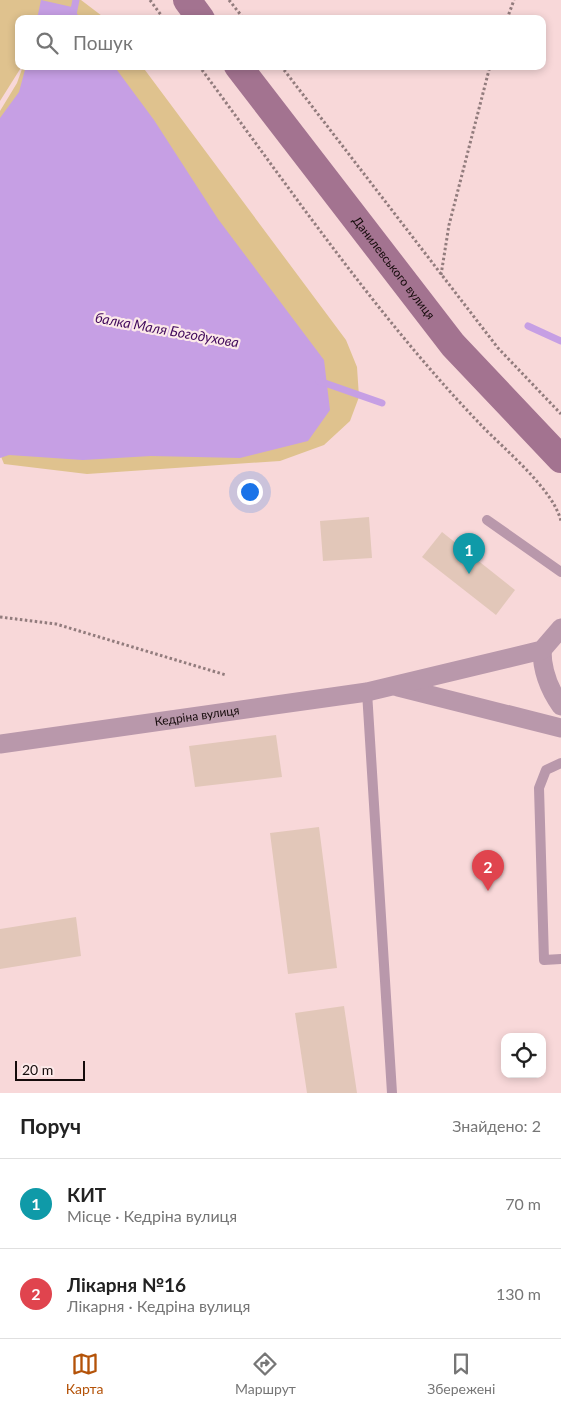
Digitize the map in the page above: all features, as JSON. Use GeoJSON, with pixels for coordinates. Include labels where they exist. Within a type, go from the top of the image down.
{"type":"FeatureCollection","features":[{"type":"Feature","properties":{"kind":"street"},"geometry":{"type":"LineString","coordinates":[[187,0],[198,15]]}},
{"type":"Feature","properties":{"kind":"street","name":"Данилевського вулиця"},"geometry":{"type":"LineString","coordinates":[[241,70],[452,345],[561,458]]}},
{"type":"Feature","properties":{"kind":"street"},"geometry":{"type":"LineString","coordinates":[[561,628],[542,650],[542,667],[552,693],[561,706]]}},
{"type":"Feature","properties":{"kind":"street","name":"Кедріна вулиця"},"geometry":{"type":"LineString","coordinates":[[0,744],[368,692],[542,650]]}},
{"type":"Feature","properties":{"kind":"street","name":"Кедріна вулиця"},"geometry":{"type":"LineString","coordinates":[[394,686],[561,728]]}},
{"type":"Feature","properties":{"kind":"lane"},"geometry":{"type":"LineString","coordinates":[[487,520],[561,572]]}},
{"type":"Feature","properties":{"kind":"lane"},"geometry":{"type":"LineString","coordinates":[[368,692],[392,1093]]}},
{"type":"Feature","properties":{"kind":"lane"},"geometry":{"type":"LineString","coordinates":[[561,763],[546,770],[539,788],[544,960],[561,959]]}},
{"type":"Feature","properties":{"kind":"path"},"geometry":{"type":"LineString","coordinates":[[150,0],[161,15]]}},
{"type":"Feature","properties":{"kind":"path"},"geometry":{"type":"LineString","coordinates":[[229,0],[241,15]]}},
{"type":"Feature","properties":{"kind":"path"},"geometry":{"type":"LineString","coordinates":[[508,15],[514,0]]}},
{"type":"Feature","properties":{"kind":"path"},"geometry":{"type":"LineString","coordinates":[[202,70],[403,338],[456,399],[548,494],[561,521]]}},
{"type":"Feature","properties":{"kind":"path"},"geometry":{"type":"LineString","coordinates":[[284,70],[498,348],[561,414]]}},
{"type":"Feature","properties":{"kind":"path"},"geometry":{"type":"LineString","coordinates":[[441,275],[450,225],[489,70]]}},
{"type":"Feature","properties":{"kind":"path"},"geometry":{"type":"LineString","coordinates":[[0,617],[56,624],[226,675]]}},
{"type":"Feature","properties":{"kind":"shaded area"},"geometry":{"type":"Polygon","coordinates":[[[0,0],[81,0],[101,15],[15,15],[15,70],[19,70],[0,101],[0,0]]]}},
{"type":"Feature","properties":{"kind":"shaded area"},"geometry":{"type":"Polygon","coordinates":[[[22,70],[145,70],[346,340],[357,367],[359,397],[350,421],[324,445],[280,461],[87,474],[4,464],[0,454],[0,111],[17,83],[22,70]]]}},
{"type":"Feature","properties":{"kind":"water"},"geometry":{"type":"Polygon","coordinates":[[[41,0],[72,7],[78,15],[38,15],[41,0]]]}},
{"type":"Feature","properties":{"kind":"water"},"geometry":{"type":"Polygon","coordinates":[[[25,70],[117,70],[154,120],[218,219],[324,360],[330,410],[308,441],[240,458],[151,456],[83,460],[9,455],[0,458],[0,118],[19,92],[25,70]]]}},
{"type":"Feature","properties":{"kind":"building"},"geometry":{"type":"Polygon","coordinates":[[[369,517],[372,558],[323,561],[320,521],[369,517]]]}},
{"type":"Feature","properties":{"kind":"building"},"geometry":{"type":"Polygon","coordinates":[[[442,532],[515,590],[496,615],[422,557],[442,532]]]}},
{"type":"Feature","properties":{"kind":"building"},"geometry":{"type":"Polygon","coordinates":[[[276,735],[282,777],[195,787],[189,746],[276,735]]]}},
{"type":"Feature","properties":{"kind":"building"},"geometry":{"type":"Polygon","coordinates":[[[319,827],[337,968],[288,974],[270,833],[319,827]]]}},
{"type":"Feature","properties":{"kind":"building"},"geometry":{"type":"Polygon","coordinates":[[[76,917],[81,956],[0,969],[0,929],[76,917]]]}},
{"type":"Feature","properties":{"kind":"building"},"geometry":{"type":"Polygon","coordinates":[[[344,1006],[357,1093],[307,1093],[295,1013],[344,1006]]]}},
{"type":"Feature","properties":{"kind":"waterway"},"geometry":{"type":"LineString","coordinates":[[73,15],[76,0]]}},
{"type":"Feature","properties":{"kind":"waterway","name":"балка Маля Богодухова"},"geometry":{"type":"LineString","coordinates":[[528,326],[561,341]]}},
{"type":"Feature","properties":{"kind":"waterway","name":"балка Маля Богодухова"},"geometry":{"type":"LineString","coordinates":[[319,381],[382,403]]}},
{"type":"Feature","properties":{"kind":"place","name":"КИТ"},"geometry":{"type":"Point","coordinates":[469,574]}},
{"type":"Feature","properties":{"kind":"place","name":"Лікарня №16"},"geometry":{"type":"Point","coordinates":[488,891]}}]}
